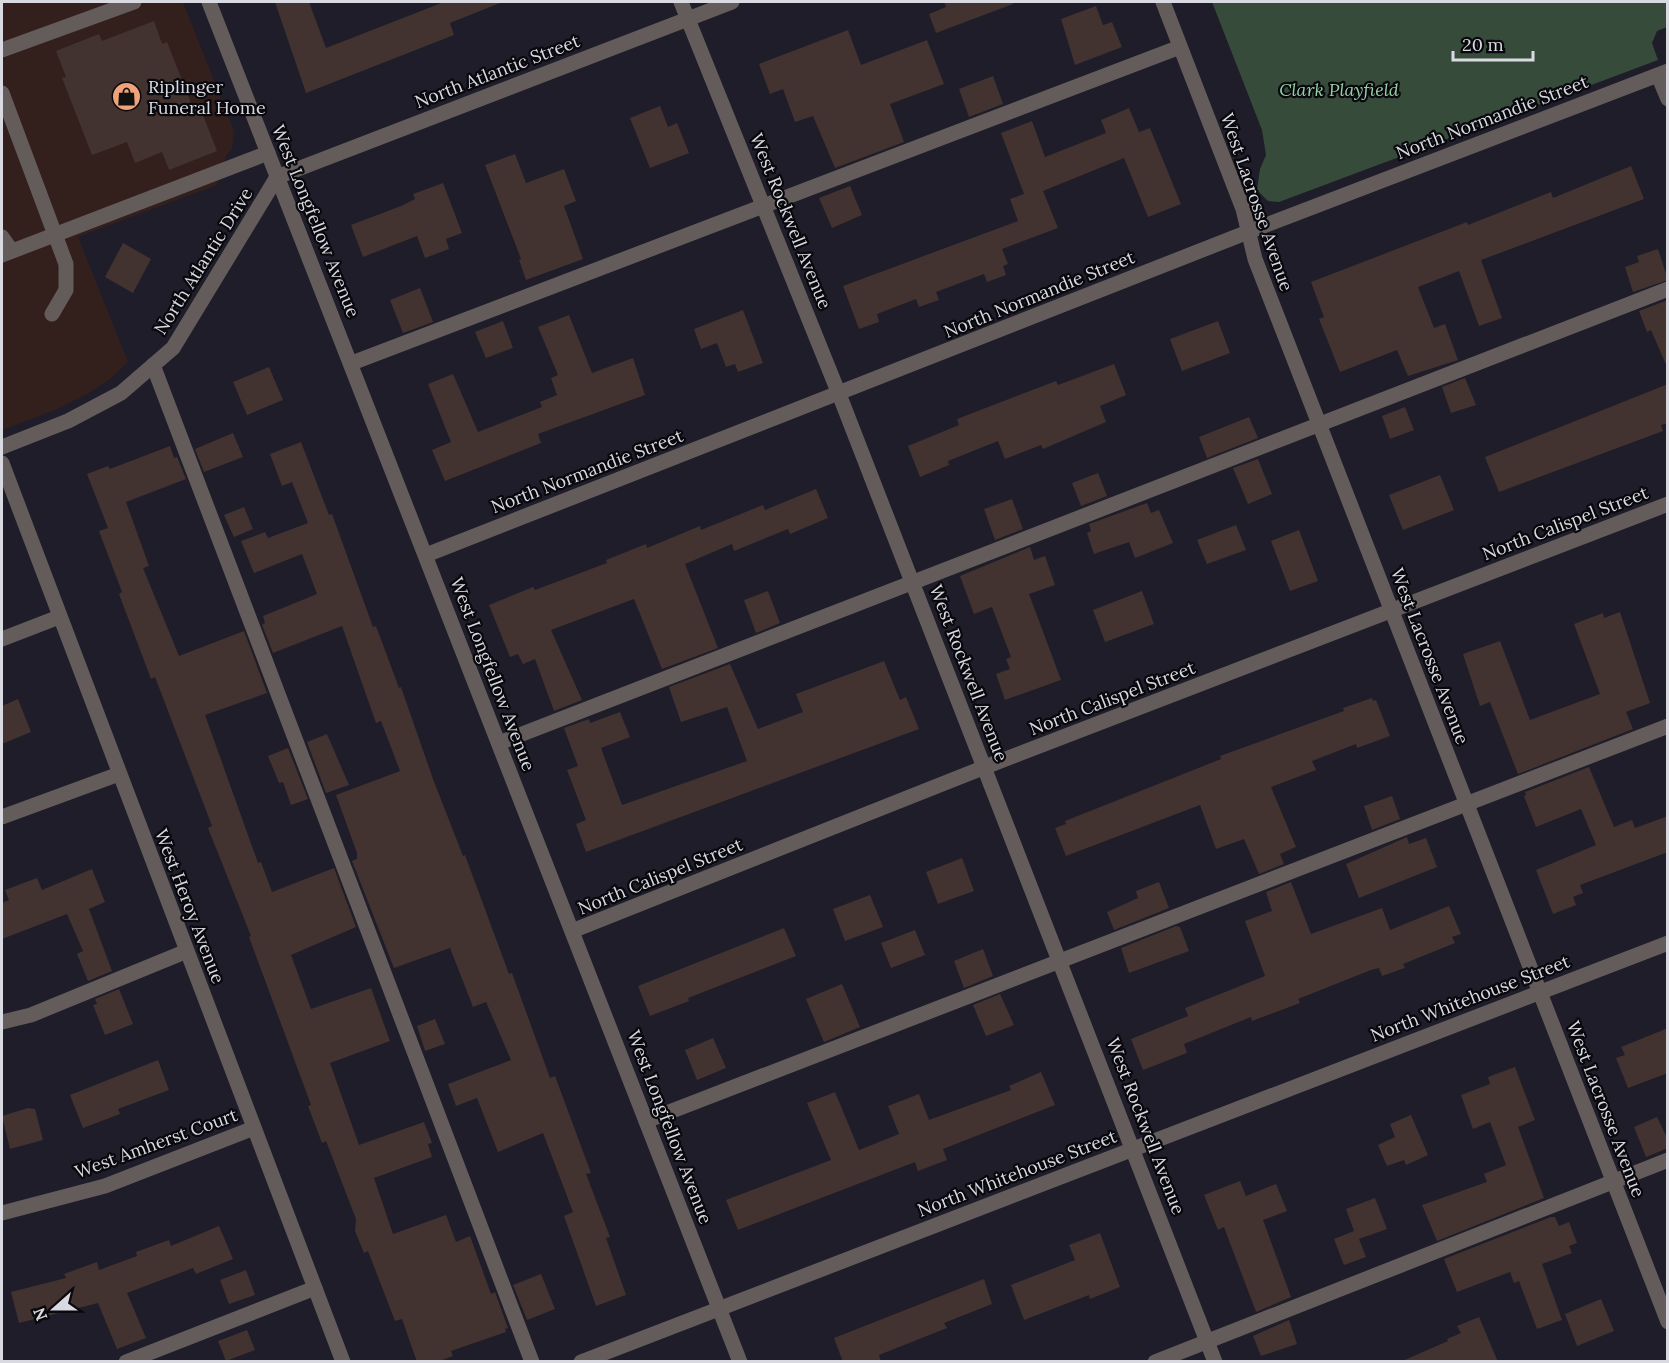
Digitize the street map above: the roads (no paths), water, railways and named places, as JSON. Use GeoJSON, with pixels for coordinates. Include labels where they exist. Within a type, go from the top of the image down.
{"type":"FeatureCollection","features":[{"type":"Feature","properties":{"kind":"street"},"geometry":{"type":"LineString","coordinates":[[2,50],[134,2]]}},
{"type":"Feature","properties":{"kind":"street","name":"West Longfellow Avenue"},"geometry":{"type":"LineString","coordinates":[[209,2],[352,363],[740,1362]]}},
{"type":"Feature","properties":{"kind":"street","name":"West Rockwell Avenue"},"geometry":{"type":"LineString","coordinates":[[681,2],[839,394],[1215,1362]]}},
{"type":"Feature","properties":{"kind":"street","name":"North Atlantic Street"},"geometry":{"type":"LineString","coordinates":[[277,177],[732,2]]}},
{"type":"Feature","properties":{"kind":"street","name":"West Lacrosse Avenue"},"geometry":{"type":"LineString","coordinates":[[1163,2],[1243,209],[1255,259],[1668,1322]]}},
{"type":"Feature","properties":{"kind":"street"},"geometry":{"type":"LineString","coordinates":[[352,363],[1180,47]]}},
{"type":"Feature","properties":{"kind":"street"},"geometry":{"type":"LineString","coordinates":[[1663,73],[1668,99]]}},
{"type":"Feature","properties":{"kind":"street","name":"North Normandie Street"},"geometry":{"type":"LineString","coordinates":[[426,555],[1248,232],[1663,73]]}},
{"type":"Feature","properties":{"kind":"street"},"geometry":{"type":"LineString","coordinates":[[2,93],[66,264],[66,290],[52,314]]}},
{"type":"Feature","properties":{"kind":"street"},"geometry":{"type":"LineString","coordinates":[[2,237],[7,253],[268,153]]}},
{"type":"Feature","properties":{"kind":"street","name":"North Atlantic Drive"},"geometry":{"type":"LineString","coordinates":[[2,447],[68,422],[112,398],[173,348],[277,177]]}},
{"type":"Feature","properties":{"kind":"street"},"geometry":{"type":"LineString","coordinates":[[499,743],[912,580],[1668,289]]}},
{"type":"Feature","properties":{"kind":"street"},"geometry":{"type":"LineString","coordinates":[[153,365],[532,1362]]}},
{"type":"Feature","properties":{"kind":"street","name":"West Heroy Avenue"},"geometry":{"type":"LineString","coordinates":[[2,464],[343,1362]]}},
{"type":"Feature","properties":{"kind":"street","name":"North Calispel Street"},"geometry":{"type":"LineString","coordinates":[[572,931],[985,767],[1668,504]]}},
{"type":"Feature","properties":{"kind":"street"},"geometry":{"type":"LineString","coordinates":[[2,639],[59,617]]}},
{"type":"Feature","properties":{"kind":"street"},"geometry":{"type":"LineString","coordinates":[[646,1120],[1668,726]]}},
{"type":"Feature","properties":{"kind":"street"},"geometry":{"type":"LineString","coordinates":[[2,817],[119,774]]}},
{"type":"Feature","properties":{"kind":"street","name":"North Whitehouse Street"},"geometry":{"type":"LineString","coordinates":[[581,1362],[1668,943]]}},
{"type":"Feature","properties":{"kind":"street"},"geometry":{"type":"LineString","coordinates":[[2,1022],[31,1015],[187,951]]}},
{"type":"Feature","properties":{"kind":"street","name":"West Amherst Court"},"geometry":{"type":"LineString","coordinates":[[2,1213],[105,1186],[254,1128]]}},
{"type":"Feature","properties":{"kind":"street"},"geometry":{"type":"LineString","coordinates":[[1155,1362],[1668,1160]]}},
{"type":"Feature","properties":{"kind":"street"},"geometry":{"type":"LineString","coordinates":[[126,1362],[315,1288]]}},
{"type":"Feature","properties":{"kind":"place","name":"Riplinger Funeral Home"},"geometry":{"type":"Point","coordinates":[127,96]}},
{"type":"Feature","properties":{"kind":"park label","name":"Clark Playfield"},"geometry":{"type":"Point","coordinates":[1339,89]}}]}
